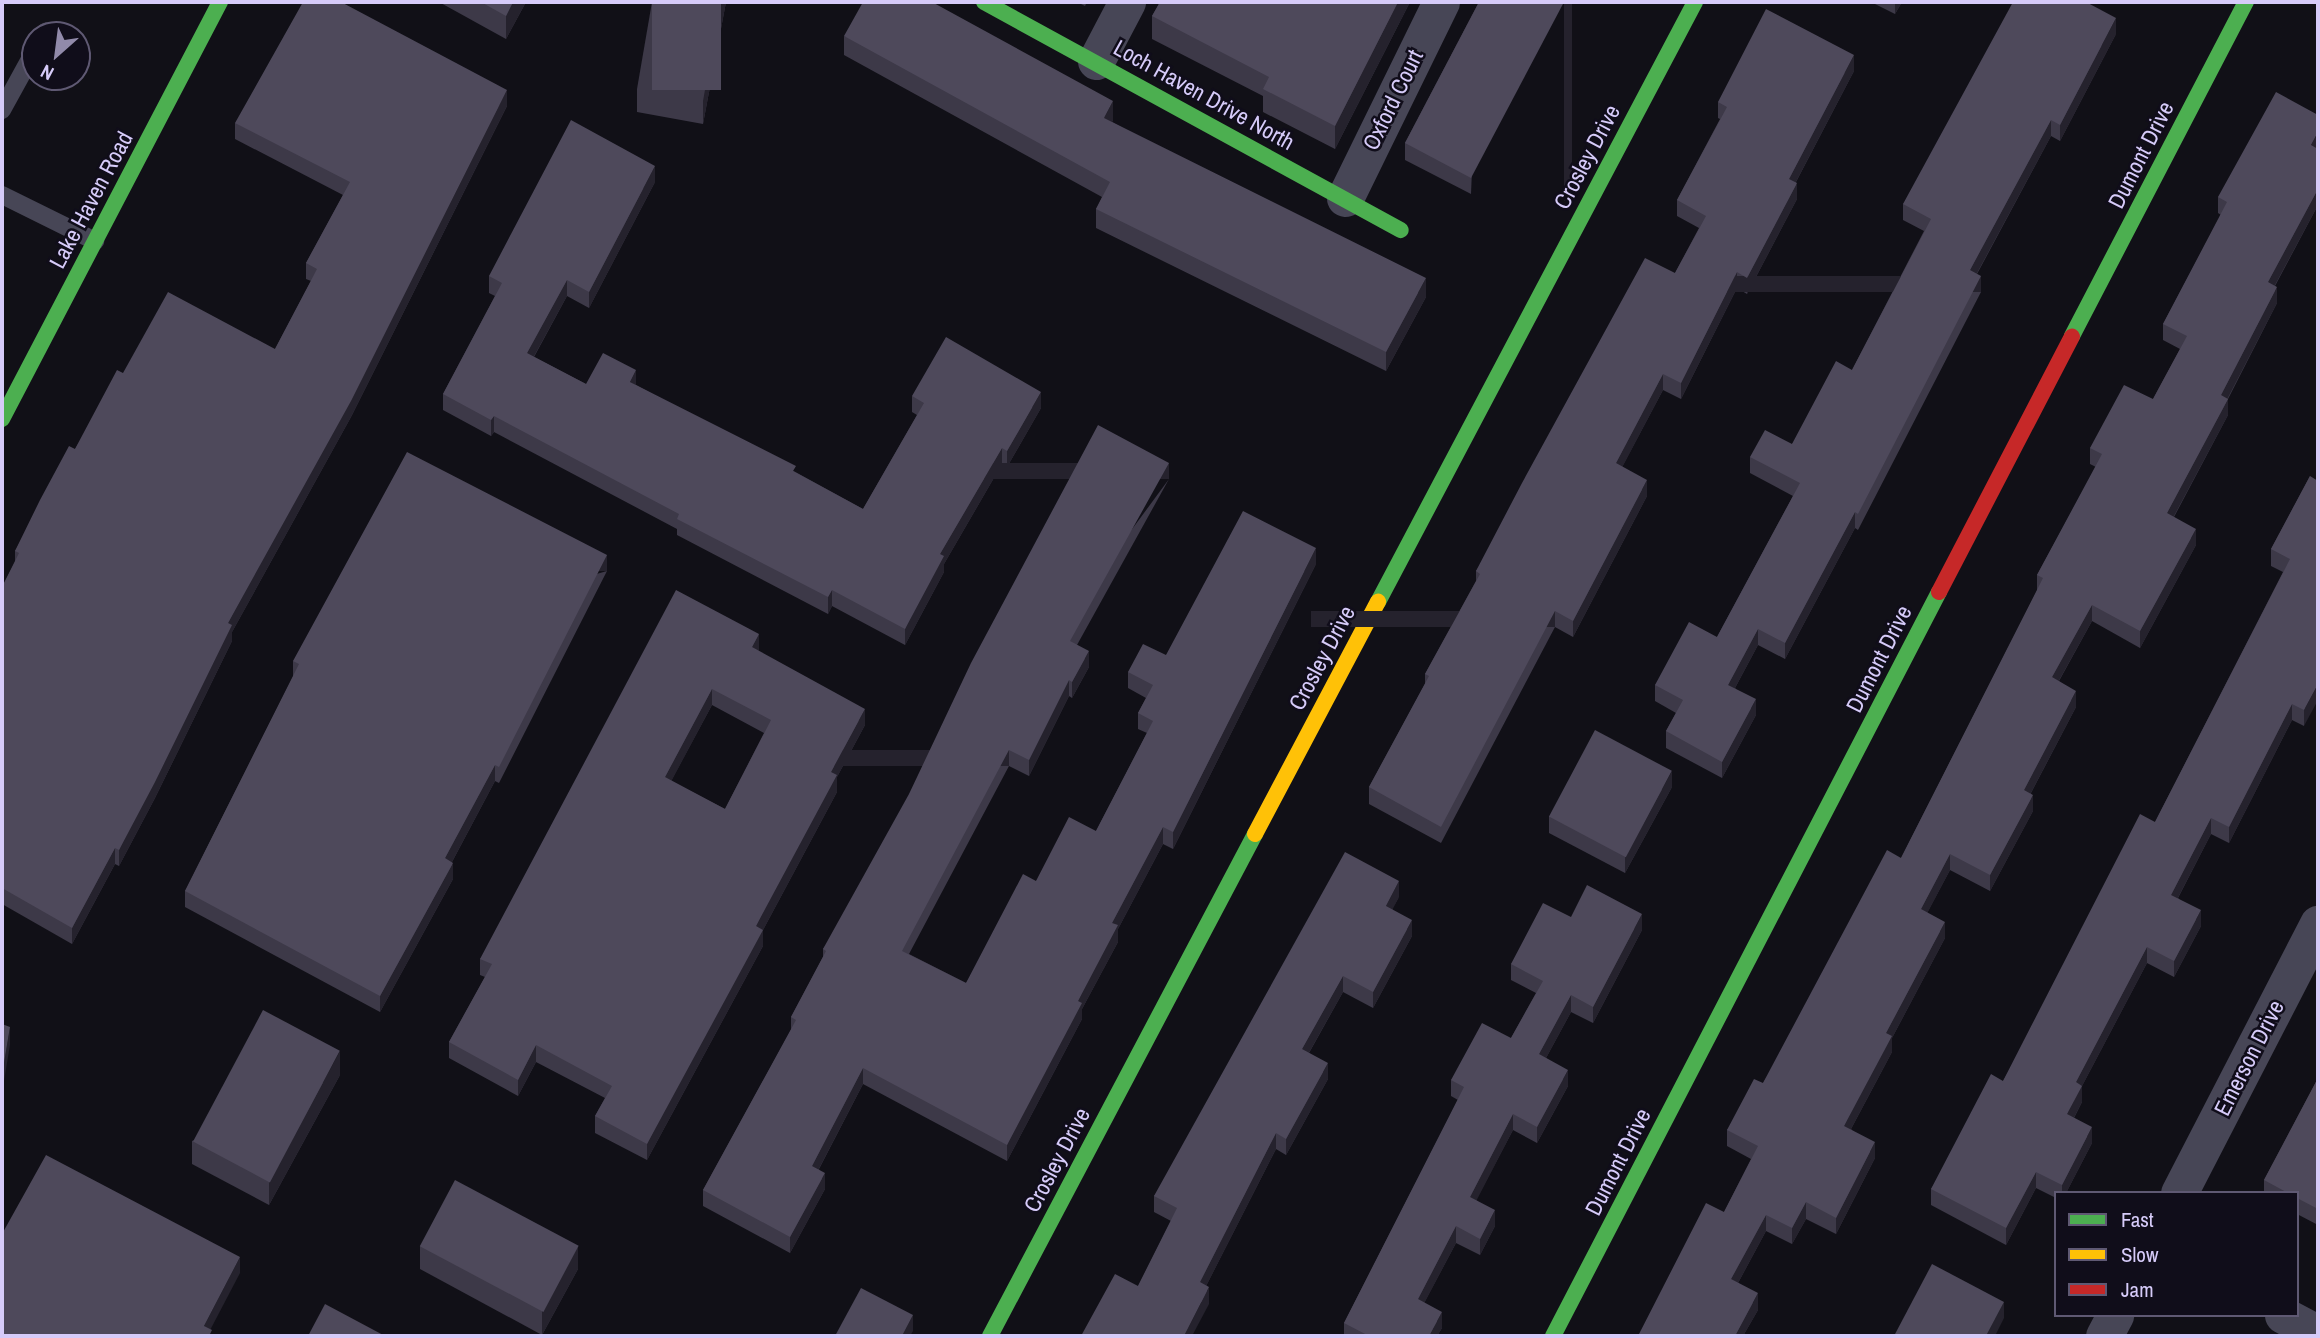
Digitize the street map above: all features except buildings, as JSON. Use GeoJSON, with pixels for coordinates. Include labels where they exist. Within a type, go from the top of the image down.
{"type":"FeatureCollection","features":[{"type":"Feature","properties":{"kind":"street","name":"Lake Haven Road"},"geometry":{"type":"LineString","coordinates":[[2,419],[220,2]]}},
{"type":"Feature","properties":{"kind":"street","name":"Loch Haven Drive North"},"geometry":{"type":"LineString","coordinates":[[984,2],[1401,230]]}},
{"type":"Feature","properties":{"kind":"street"},"geometry":{"type":"LineString","coordinates":[[1096,61],[1127,2]]}},
{"type":"Feature","properties":{"kind":"street","name":"Oxford Court"},"geometry":{"type":"LineString","coordinates":[[1345,198],[1441,2]]}},
{"type":"Feature","properties":{"kind":"street","name":"Crosley Drive"},"geometry":{"type":"LineString","coordinates":[[990,1336],[1695,2]]}},
{"type":"Feature","properties":{"kind":"street","name":"Dumont Drive"},"geometry":{"type":"LineString","coordinates":[[1553,1336],[2246,2]]}},
{"type":"Feature","properties":{"kind":"street","name":"Emerson Drive"},"geometry":{"type":"LineString","coordinates":[[2180,1191],[2318,924]]}},
{"type":"Feature","properties":{"kind":"street"},"geometry":{"type":"LineString","coordinates":[[2104,1336],[2114,1317]]}},
{"type":"Feature","properties":{"kind":"street"},"geometry":{"type":"LineString","coordinates":[[2287,1317],[2318,1334]]}},
{"type":"Feature","properties":{"kind":"lane"},"geometry":{"type":"LineString","coordinates":[[2,110],[21,75]]}},
{"type":"Feature","properties":{"kind":"lane"},"geometry":{"type":"LineString","coordinates":[[2,195],[94,241]]}},
{"type":"Feature","properties":{"kind":"traffic: fast"},"geometry":{"type":"LineString","coordinates":[[2,419],[220,2]]}},
{"type":"Feature","properties":{"kind":"traffic: fast"},"geometry":{"type":"LineString","coordinates":[[984,2],[1401,230]]}},
{"type":"Feature","properties":{"kind":"traffic: fast"},"geometry":{"type":"LineString","coordinates":[[1378,602],[1695,2]]}},
{"type":"Feature","properties":{"kind":"traffic: fast"},"geometry":{"type":"LineString","coordinates":[[2072,336],[2246,2]]}},
{"type":"Feature","properties":{"kind":"traffic: fast"},"geometry":{"type":"LineString","coordinates":[[1553,1336],[1939,592]]}},
{"type":"Feature","properties":{"kind":"traffic: fast"},"geometry":{"type":"LineString","coordinates":[[990,1336],[1255,834]]}},
{"type":"Feature","properties":{"kind":"traffic: slow"},"geometry":{"type":"LineString","coordinates":[[1255,834],[1378,602]]}},
{"type":"Feature","properties":{"kind":"traffic: jam"},"geometry":{"type":"LineString","coordinates":[[1939,592],[2072,336]]}}]}
